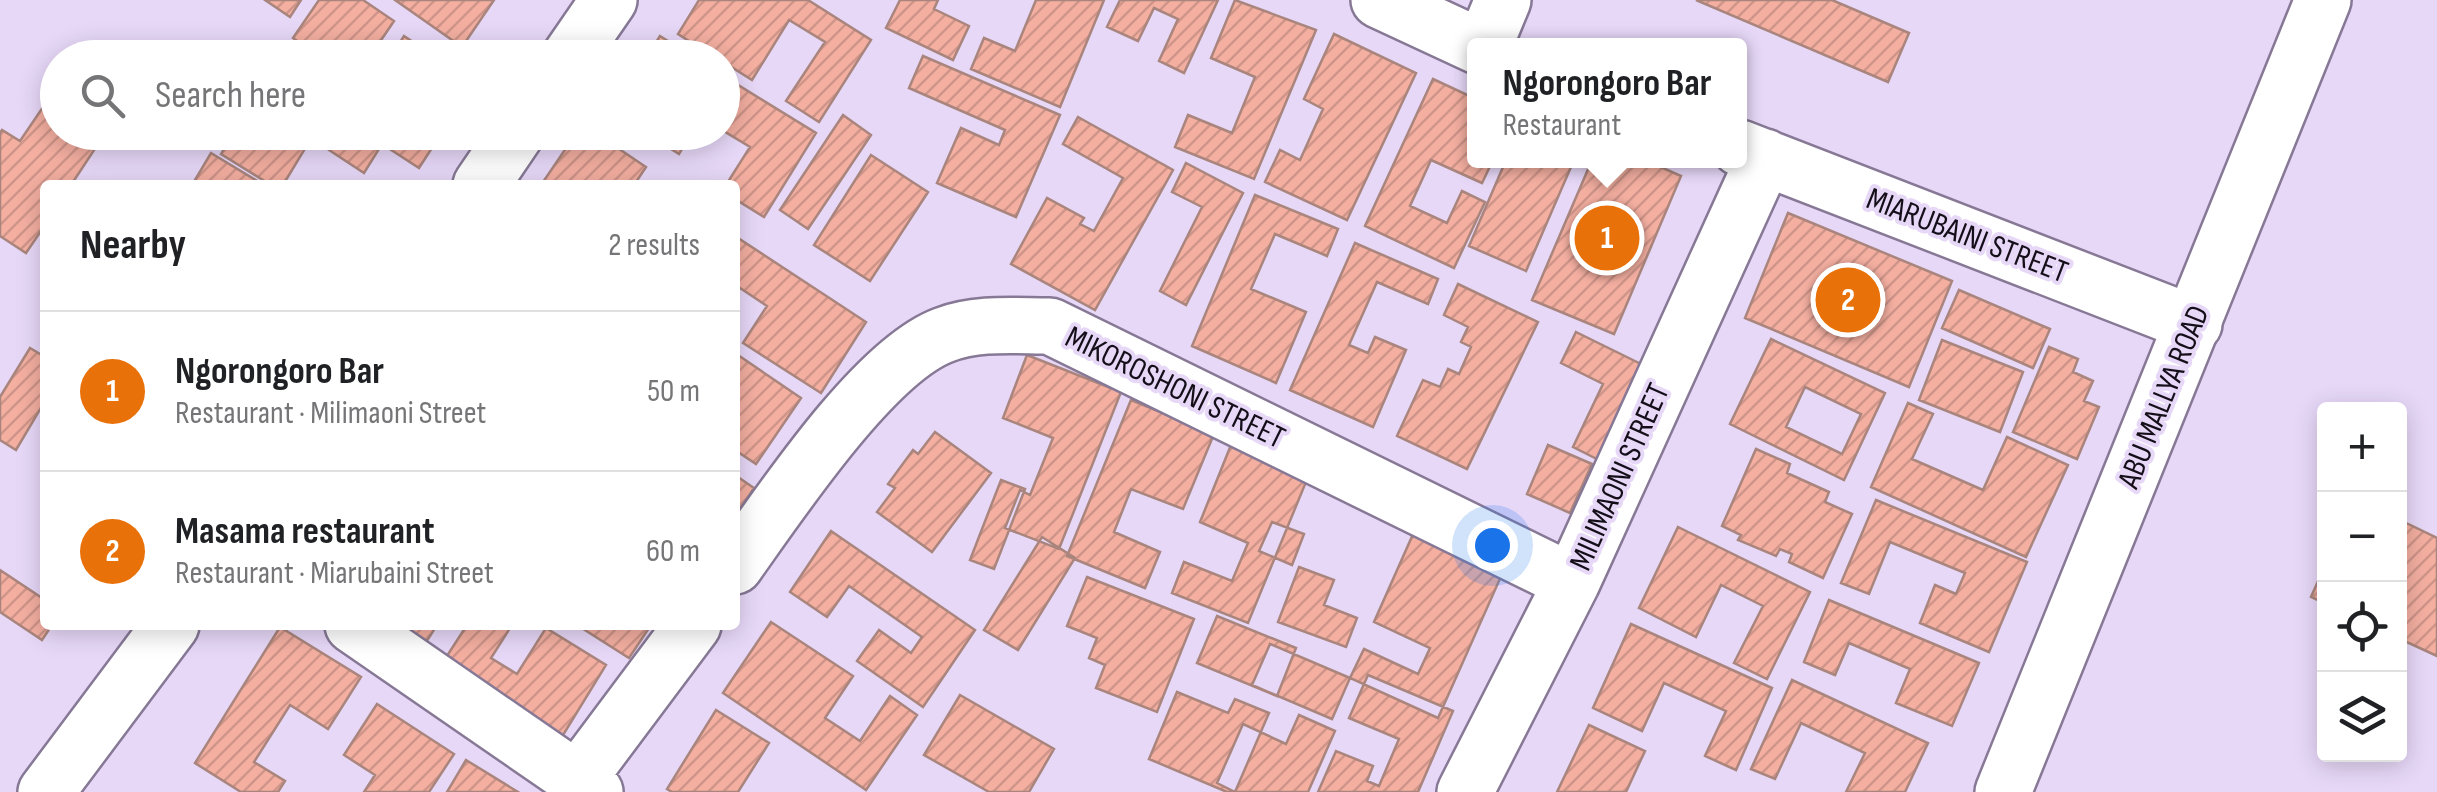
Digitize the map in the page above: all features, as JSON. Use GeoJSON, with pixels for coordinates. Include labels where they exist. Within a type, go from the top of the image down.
{"type":"FeatureCollection","features":[{"type":"Feature","properties":{"kind":"street"},"geometry":{"type":"LineString","coordinates":[[581,40],[609,0]]}},
{"type":"Feature","properties":{"kind":"street"},"geometry":{"type":"LineString","coordinates":[[1380,0],[1467,40]]}},
{"type":"Feature","properties":{"kind":"street"},"geometry":{"type":"LineString","coordinates":[[1485,38],[1503,0]]}},
{"type":"Feature","properties":{"kind":"street","name":"ABU MALLYA ROAD"},"geometry":{"type":"LineString","coordinates":[[2003,792],[2323,0]]}},
{"type":"Feature","properties":{"kind":"street"},"geometry":{"type":"LineString","coordinates":[[484,180],[505,150]]}},
{"type":"Feature","properties":{"kind":"street","name":"MIARUBAINI STREET"},"geometry":{"type":"LineString","coordinates":[[1752,152],[2194,324]]}},
{"type":"Feature","properties":{"kind":"street","name":"MILIMAONI STREET"},"geometry":{"type":"LineString","coordinates":[[1465,792],[1572,582],[1745,168]]}},
{"type":"Feature","properties":{"kind":"street","name":"MIKOROSHONI STREET"},"geometry":{"type":"LineString","coordinates":[[740,559],[834,432],[902,357],[944,334],[987,326],[1050,326],[1572,582]]}},
{"type":"Feature","properties":{"kind":"street"},"geometry":{"type":"LineString","coordinates":[[46,792],[167,630]]}},
{"type":"Feature","properties":{"kind":"street"},"geometry":{"type":"LineString","coordinates":[[360,630],[586,786],[690,630]]}},
{"type":"Feature","properties":{"kind":"building"},"geometry":{"type":"Polygon","coordinates":[[[265,0],[301,0],[290,17],[265,0]]]}},
{"type":"Feature","properties":{"kind":"building"},"geometry":{"type":"Polygon","coordinates":[[[319,0],[363,0],[394,21],[381,40],[293,38],[319,0]]]}},
{"type":"Feature","properties":{"kind":"building"},"geometry":{"type":"Polygon","coordinates":[[[395,0],[494,0],[467,40],[452,40],[395,0]]]}},
{"type":"Feature","properties":{"kind":"building"},"geometry":{"type":"Polygon","coordinates":[[[699,0],[808,0],[871,40],[819,122],[786,101],[825,42],[789,20],[752,80],[740,72],[740,40],[688,40],[678,34],[699,0]]]}},
{"type":"Feature","properties":{"kind":"building"},"geometry":{"type":"Polygon","coordinates":[[[900,0],[938,0],[934,9],[969,26],[953,60],[886,28],[900,0]]]}},
{"type":"Feature","properties":{"kind":"building"},"geometry":{"type":"Polygon","coordinates":[[[1036,0],[1104,0],[1060,107],[971,69],[984,38],[1015,51],[1036,0]]]}},
{"type":"Feature","properties":{"kind":"building"},"geometry":{"type":"Polygon","coordinates":[[[1120,0],[1218,0],[1184,73],[1159,61],[1178,19],[1154,8],[1138,41],[1107,27],[1120,0]]]}},
{"type":"Feature","properties":{"kind":"building"},"geometry":{"type":"Polygon","coordinates":[[[1235,0],[1316,30],[1254,179],[1175,147],[1188,115],[1232,133],[1255,77],[1211,58],[1235,0]]]}},
{"type":"Feature","properties":{"kind":"building"},"geometry":{"type":"Polygon","coordinates":[[[1696,0],[1832,0],[1909,33],[1888,82],[1696,0]]]}},
{"type":"Feature","properties":{"kind":"building"},"geometry":{"type":"Polygon","coordinates":[[[1334,34],[1416,73],[1347,220],[1265,182],[1280,150],[1300,160],[1323,109],[1304,99],[1334,34]]]}},
{"type":"Feature","properties":{"kind":"building"},"geometry":{"type":"Polygon","coordinates":[[[923,56],[1060,115],[1016,217],[937,183],[961,128],[999,145],[1005,130],[909,88],[923,56]]]}},
{"type":"Feature","properties":{"kind":"building"},"geometry":{"type":"Polygon","coordinates":[[[1433,79],[1467,95],[1467,168],[1489,168],[1482,183],[1431,160],[1410,206],[1447,223],[1462,191],[1485,202],[1454,268],[1365,226],[1433,79]]]}},
{"type":"Feature","properties":{"kind":"building"},"geometry":{"type":"Polygon","coordinates":[[[740,86],[816,133],[764,217],[740,202],[740,180],[729,180],[750,147],[740,141],[740,86]]]}},
{"type":"Feature","properties":{"kind":"building"},"geometry":{"type":"Polygon","coordinates":[[[40,112],[40,150],[94,150],[74,180],[40,180],[40,232],[26,253],[0,236],[0,133],[2,130],[20,141],[40,112]]]}},
{"type":"Feature","properties":{"kind":"building"},"geometry":{"type":"Polygon","coordinates":[[[843,115],[871,135],[808,229],[780,210],[843,115]]]}},
{"type":"Feature","properties":{"kind":"building"},"geometry":{"type":"Polygon","coordinates":[[[1078,117],[1173,170],[1095,310],[1011,264],[1047,198],[1084,218],[1080,224],[1094,231],[1123,178],[1063,144],[1078,117]]]}},
{"type":"Feature","properties":{"kind":"building"},"geometry":{"type":"Polygon","coordinates":[[[223,150],[304,150],[286,180],[263,180],[221,154],[223,150]]]}},
{"type":"Feature","properties":{"kind":"building"},"geometry":{"type":"Polygon","coordinates":[[[329,150],[378,150],[364,173],[329,150]]]}},
{"type":"Feature","properties":{"kind":"building"},"geometry":{"type":"Polygon","coordinates":[[[391,150],[431,150],[419,168],[391,150]]]}},
{"type":"Feature","properties":{"kind":"building"},"geometry":{"type":"Polygon","coordinates":[[[565,150],[621,150],[646,167],[637,180],[544,180],[565,150]]]}},
{"type":"Feature","properties":{"kind":"building"},"geometry":{"type":"Polygon","coordinates":[[[211,153],[256,180],[195,180],[211,153]]]}},
{"type":"Feature","properties":{"kind":"building"},"geometry":{"type":"Polygon","coordinates":[[[871,155],[928,192],[870,281],[814,245],[871,155]]]}},
{"type":"Feature","properties":{"kind":"building"},"geometry":{"type":"Polygon","coordinates":[[[1186,163],[1243,193],[1186,305],[1160,291],[1202,207],[1172,192],[1186,163]]]}},
{"type":"Feature","properties":{"kind":"building"},"geometry":{"type":"Polygon","coordinates":[[[1503,168],[1571,168],[1526,271],[1469,246],[1503,168]]]}},
{"type":"Feature","properties":{"kind":"building"},"geometry":{"type":"Polygon","coordinates":[[[1589,168],[1663,168],[1681,176],[1614,334],[1532,300],[1589,168]]]}},
{"type":"Feature","properties":{"kind":"building"},"geometry":{"type":"Polygon","coordinates":[[[1255,195],[1338,229],[1327,256],[1275,234],[1251,289],[1306,312],[1276,383],[1192,346],[1255,195]]]}},
{"type":"Feature","properties":{"kind":"building"},"geometry":{"type":"Polygon","coordinates":[[[1788,213],[1952,281],[1909,387],[1745,318],[1788,213]]]}},
{"type":"Feature","properties":{"kind":"building"},"geometry":{"type":"Polygon","coordinates":[[[740,239],[866,322],[821,393],[743,343],[767,306],[740,288],[740,239]]]}},
{"type":"Feature","properties":{"kind":"building"},"geometry":{"type":"Polygon","coordinates":[[[1355,243],[1438,279],[1428,304],[1377,282],[1349,345],[1368,353],[1375,337],[1406,350],[1373,427],[1290,390],[1355,243]]]}},
{"type":"Feature","properties":{"kind":"building"},"geometry":{"type":"Polygon","coordinates":[[[1458,284],[1538,322],[1467,469],[1397,436],[1423,380],[1440,387],[1448,369],[1459,374],[1471,347],[1461,342],[1468,327],[1444,315],[1458,284]]]}},
{"type":"Feature","properties":{"kind":"building"},"geometry":{"type":"Polygon","coordinates":[[[1959,290],[2050,329],[2033,368],[1942,328],[1959,290]]]}},
{"type":"Feature","properties":{"kind":"building"},"geometry":{"type":"Polygon","coordinates":[[[1576,332],[1645,366],[1599,460],[1573,447],[1603,384],[1561,363],[1576,332]]]}},
{"type":"Feature","properties":{"kind":"building"},"geometry":{"type":"Polygon","coordinates":[[[1771,339],[1885,393],[1844,480],[1730,424],[1771,339]],[[1805,387],[1786,427],[1842,454],[1861,414],[1805,387]]]}},
{"type":"Feature","properties":{"kind":"building"},"geometry":{"type":"Polygon","coordinates":[[[1942,340],[2023,372],[2000,432],[1919,400],[1942,340]]]}},
{"type":"Feature","properties":{"kind":"building"},"geometry":{"type":"Polygon","coordinates":[[[2049,347],[2078,359],[2073,372],[2093,381],[2084,401],[2099,407],[2077,459],[2013,432],[2049,347]]]}},
{"type":"Feature","properties":{"kind":"building"},"geometry":{"type":"Polygon","coordinates":[[[30,348],[40,354],[40,409],[16,450],[0,440],[0,397],[30,348]]]}},
{"type":"Feature","properties":{"kind":"building"},"geometry":{"type":"Polygon","coordinates":[[[1027,355],[1121,392],[1059,549],[1005,528],[1020,490],[1030,495],[1053,438],[1003,418],[1027,355]]]}},
{"type":"Feature","properties":{"kind":"building"},"geometry":{"type":"Polygon","coordinates":[[[740,356],[801,398],[756,464],[740,453],[740,356]]]}},
{"type":"Feature","properties":{"kind":"building"},"geometry":{"type":"Polygon","coordinates":[[[1131,400],[1214,434],[1183,509],[1131,489],[1114,532],[1160,552],[1145,588],[1067,556],[1131,400]]]}},
{"type":"Feature","properties":{"kind":"building"},"geometry":{"type":"Polygon","coordinates":[[[1908,403],[1933,414],[1912,459],[1983,490],[2007,437],[2068,465],[2026,557],[1871,487],[1908,403]]]}},
{"type":"Feature","properties":{"kind":"building"},"geometry":{"type":"Polygon","coordinates":[[[935,432],[991,473],[932,552],[877,512],[895,488],[888,484],[913,450],[918,454],[935,432]]]}},
{"type":"Feature","properties":{"kind":"building"},"geometry":{"type":"Polygon","coordinates":[[[1231,445],[1308,477],[1248,623],[1172,593],[1184,562],[1232,581],[1248,543],[1200,522],[1231,445]]]}},
{"type":"Feature","properties":{"kind":"building"},"geometry":{"type":"Polygon","coordinates":[[[1548,445],[1592,464],[1570,513],[1527,494],[1548,445]]]}},
{"type":"Feature","properties":{"kind":"building"},"geometry":{"type":"Polygon","coordinates":[[[1756,449],[1790,464],[1787,473],[1829,492],[1825,502],[1852,514],[1823,578],[1789,562],[1792,554],[1780,549],[1776,556],[1738,540],[1741,535],[1722,526],[1756,449]]]}},
{"type":"Feature","properties":{"kind":"building"},"geometry":{"type":"Polygon","coordinates":[[[740,478],[754,488],[740,509],[740,478]]]}},
{"type":"Feature","properties":{"kind":"building"},"geometry":{"type":"Polygon","coordinates":[[[1001,480],[1025,489],[994,569],[970,560],[1001,480]]]}},
{"type":"Feature","properties":{"kind":"building"},"geometry":{"type":"Polygon","coordinates":[[[1876,500],[2027,562],[1989,652],[1920,623],[1935,585],[1956,594],[1965,573],[1890,542],[1869,594],[1841,583],[1876,500]]]}},
{"type":"Feature","properties":{"kind":"building"},"geometry":{"type":"Polygon","coordinates":[[[1272,522],[1304,534],[1292,565],[1259,551],[1272,522]]]}},
{"type":"Feature","properties":{"kind":"building"},"geometry":{"type":"Polygon","coordinates":[[[2407,523],[2437,538],[2437,656],[2407,642],[2407,523]]]}},
{"type":"Feature","properties":{"kind":"building"},"geometry":{"type":"Polygon","coordinates":[[[1678,527],[1810,592],[1767,679],[1734,663],[1763,606],[1721,585],[1696,637],[1639,608],[1678,527]]]}},
{"type":"Feature","properties":{"kind":"building"},"geometry":{"type":"Polygon","coordinates":[[[831,531],[975,630],[923,707],[857,661],[879,630],[911,653],[922,637],[849,586],[827,617],[790,592],[831,531]]]}},
{"type":"Feature","properties":{"kind":"building"},"geometry":{"type":"Polygon","coordinates":[[[1414,532],[1503,572],[1438,718],[1350,678],[1364,649],[1418,674],[1430,648],[1374,622],[1414,532]]]}},
{"type":"Feature","properties":{"kind":"building"},"geometry":{"type":"Polygon","coordinates":[[[1042,537],[1075,558],[1018,650],[984,630],[1042,537]]]}},
{"type":"Feature","properties":{"kind":"building"},"geometry":{"type":"Polygon","coordinates":[[[1299,567],[1334,580],[1324,605],[1357,618],[1346,647],[1278,622],[1299,567]]]}},
{"type":"Feature","properties":{"kind":"building"},"geometry":{"type":"Polygon","coordinates":[[[0,570],[40,597],[40,630],[49,630],[42,640],[0,612],[0,570]]]}},
{"type":"Feature","properties":{"kind":"building"},"geometry":{"type":"Polygon","coordinates":[[[1087,577],[1194,619],[1157,712],[1096,688],[1105,665],[1089,658],[1097,638],[1067,626],[1087,577]]]}},
{"type":"Feature","properties":{"kind":"building"},"geometry":{"type":"Polygon","coordinates":[[[1829,600],[1979,663],[1952,726],[1896,703],[1910,669],[1849,643],[1835,675],[1804,662],[1829,600]]]}},
{"type":"Feature","properties":{"kind":"building"},"geometry":{"type":"Polygon","coordinates":[[[1217,616],[1296,648],[1277,696],[1197,663],[1217,616]]]}},
{"type":"Feature","properties":{"kind":"building"},"geometry":{"type":"Polygon","coordinates":[[[771,622],[853,676],[825,718],[860,741],[890,696],[917,715],[866,790],[723,693],[771,622]]]}},
{"type":"Feature","properties":{"kind":"building"},"geometry":{"type":"Polygon","coordinates":[[[1631,624],[1772,688],[1736,770],[1705,756],[1726,711],[1664,683],[1642,731],[1593,708],[1631,624]]]}},
{"type":"Feature","properties":{"kind":"building"},"geometry":{"type":"Polygon","coordinates":[[[278,630],[285,630],[361,677],[328,729],[290,705],[254,762],[285,781],[278,792],[241,792],[195,763],[278,630]]]}},
{"type":"Feature","properties":{"kind":"building"},"geometry":{"type":"Polygon","coordinates":[[[396,630],[434,630],[423,647],[396,630]]]}},
{"type":"Feature","properties":{"kind":"building"},"geometry":{"type":"Polygon","coordinates":[[[464,630],[509,630],[491,658],[517,674],[545,630],[549,630],[606,665],[560,740],[441,665],[464,630]]]}},
{"type":"Feature","properties":{"kind":"building"},"geometry":{"type":"Polygon","coordinates":[[[585,630],[648,630],[629,658],[585,630]]]}},
{"type":"Feature","properties":{"kind":"building"},"geometry":{"type":"Polygon","coordinates":[[[1270,644],[1350,678],[1332,719],[1252,685],[1270,644]]]}},
{"type":"Feature","properties":{"kind":"building"},"geometry":{"type":"Polygon","coordinates":[[[1368,675],[1453,711],[1418,792],[1318,792],[1336,751],[1373,766],[1367,781],[1379,786],[1399,739],[1349,718],[1368,675]]]}},
{"type":"Feature","properties":{"kind":"building"},"geometry":{"type":"Polygon","coordinates":[[[1792,680],[1928,743],[1905,792],[1846,792],[1865,753],[1801,723],[1775,779],[1751,769],[1792,680]]]}},
{"type":"Feature","properties":{"kind":"building"},"geometry":{"type":"Polygon","coordinates":[[[1177,692],[1228,713],[1235,699],[1269,713],[1235,792],[1149,759],[1177,692]]]}},
{"type":"Feature","properties":{"kind":"building"},"geometry":{"type":"Polygon","coordinates":[[[960,695],[1054,749],[1029,792],[989,792],[924,755],[960,695]]]}},
{"type":"Feature","properties":{"kind":"building"},"geometry":{"type":"Polygon","coordinates":[[[377,704],[454,754],[429,792],[364,792],[375,775],[344,755],[377,704]]]}},
{"type":"Feature","properties":{"kind":"building"},"geometry":{"type":"Polygon","coordinates":[[[716,710],[769,743],[738,792],[672,792],[667,789],[716,710]]]}},
{"type":"Feature","properties":{"kind":"building"},"geometry":{"type":"Polygon","coordinates":[[[1299,715],[1335,731],[1308,792],[1235,792],[1217,783],[1243,724],[1286,744],[1299,715]]]}},
{"type":"Feature","properties":{"kind":"building"},"geometry":{"type":"Polygon","coordinates":[[[1589,725],[1645,751],[1626,792],[1557,792],[1589,725]]]}},
{"type":"Feature","properties":{"kind":"building"},"geometry":{"type":"Polygon","coordinates":[[[466,760],[518,792],[447,792],[466,760]]]}},
{"type":"Feature","properties":{"kind":"place","name":"Ngorongoro Bar"},"geometry":{"type":"Point","coordinates":[1607,238]}},
{"type":"Feature","properties":{"kind":"place","name":"Masama restaurant"},"geometry":{"type":"Point","coordinates":[1848,300]}}]}
